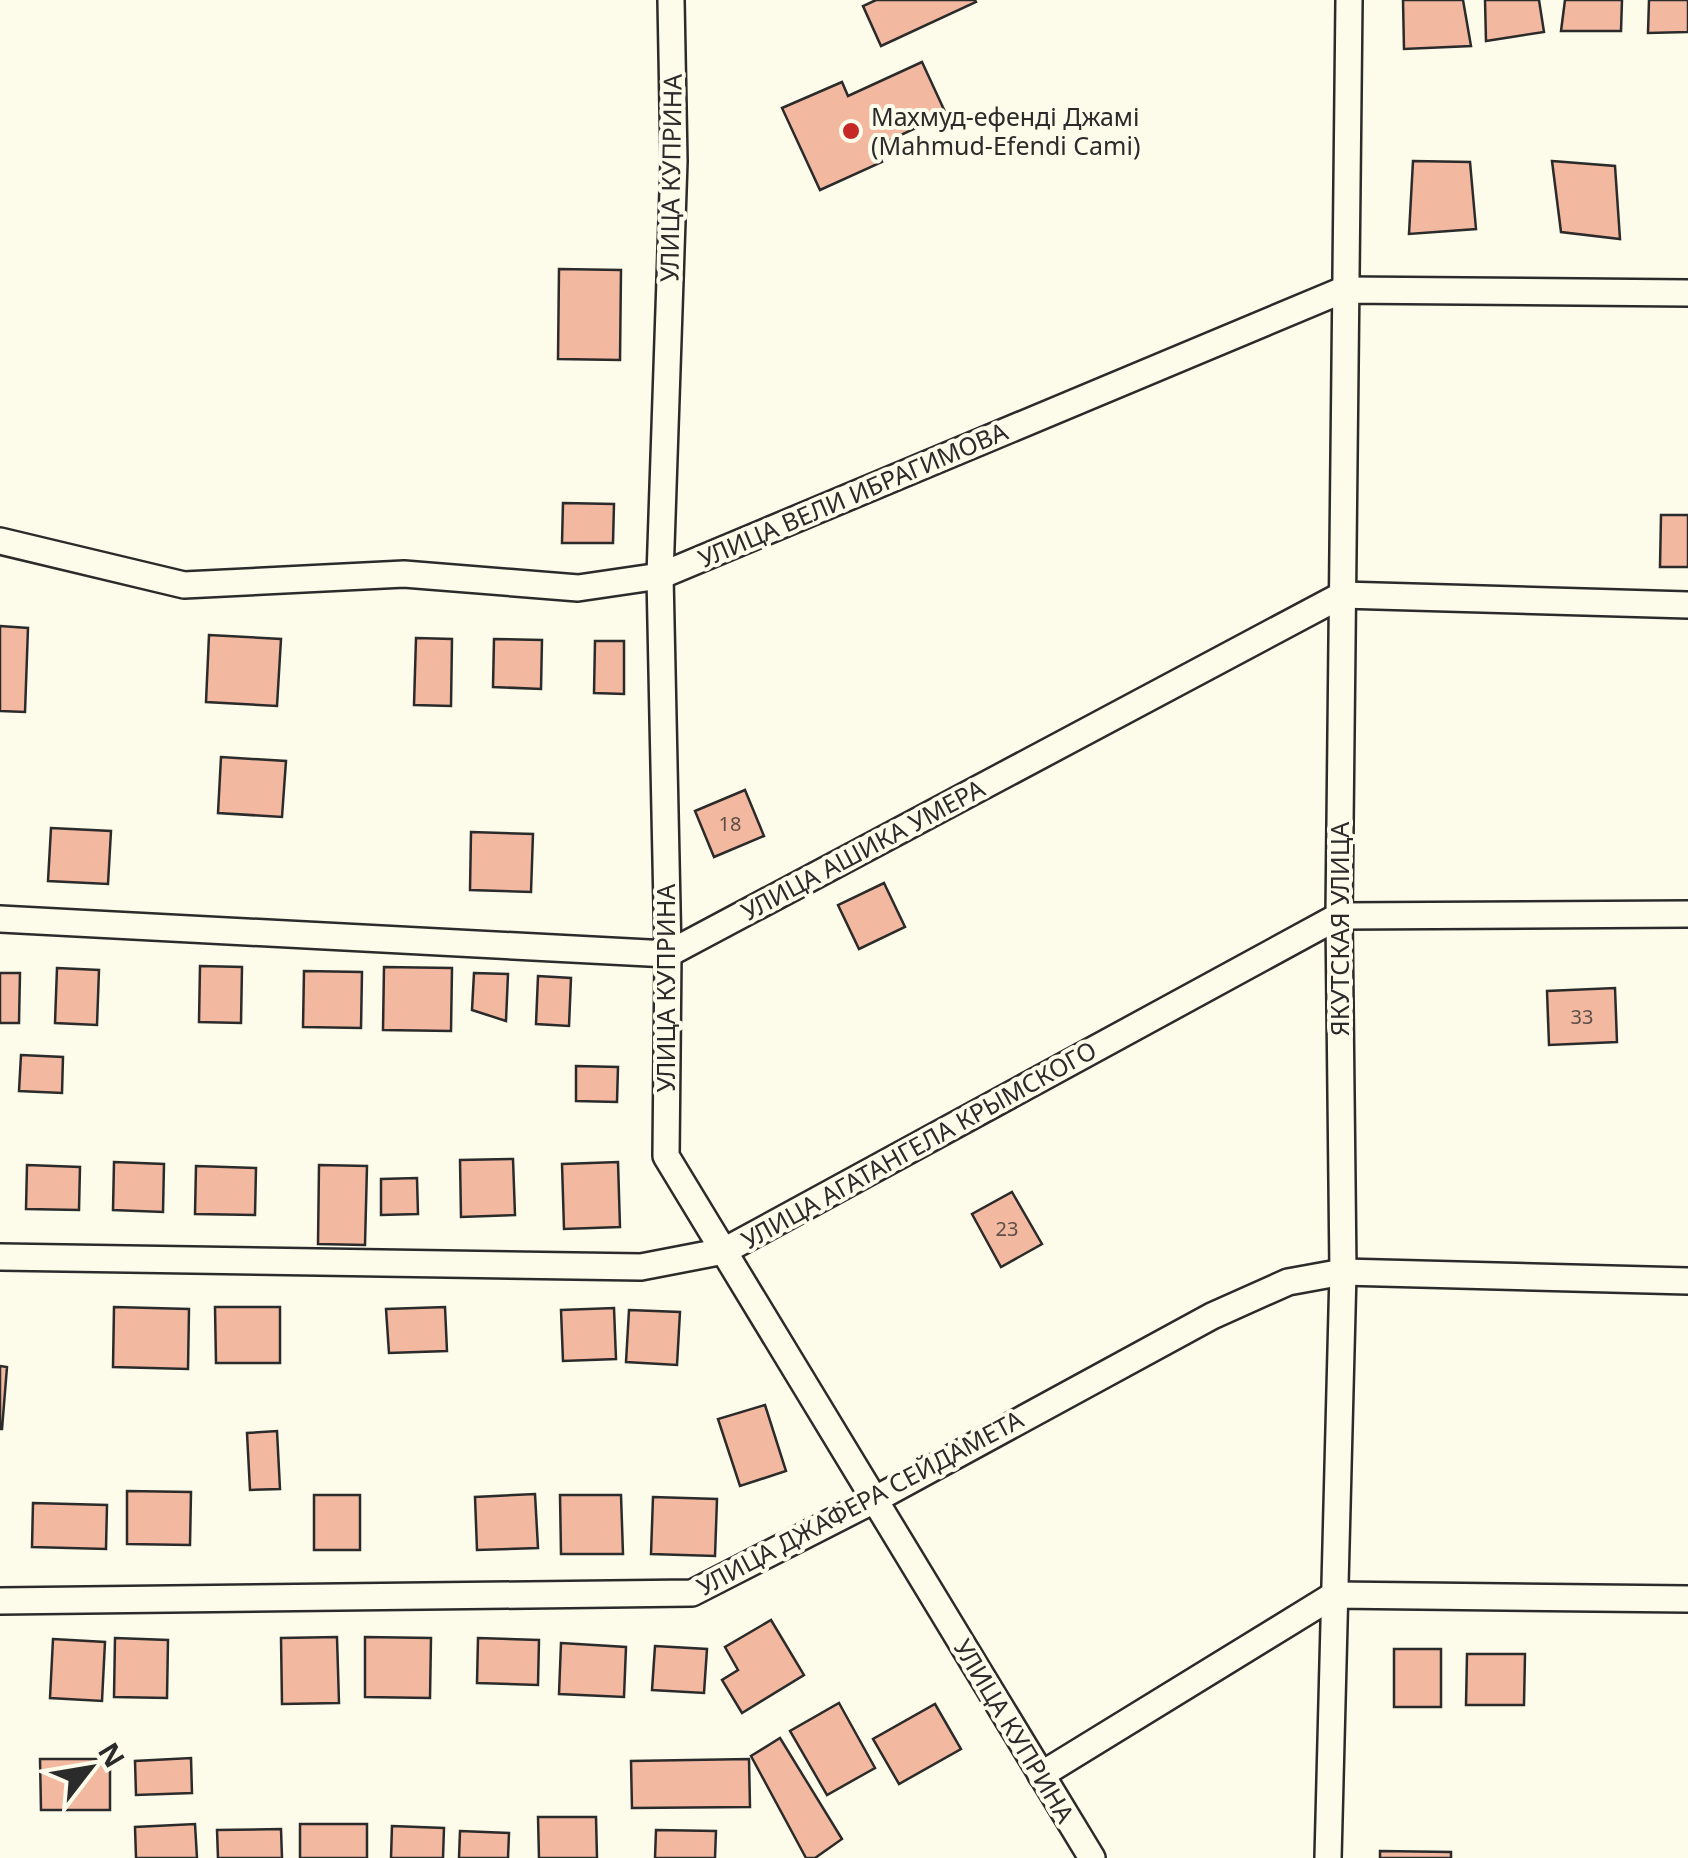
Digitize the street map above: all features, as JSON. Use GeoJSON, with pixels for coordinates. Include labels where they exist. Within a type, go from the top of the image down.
{"type":"FeatureCollection","features":[{"type":"Feature","properties":{"kind":"street","name":"УЛИЦА КУПРИНА"},"geometry":{"type":"LineString","coordinates":[[671,0],[674,161],[660,576],[668,954],[666,1156],[1092,1858]]}},
{"type":"Feature","properties":{"kind":"street","name":"ЯКУТСКАЯ УЛИЦА"},"geometry":{"type":"LineString","coordinates":[[1328,1858],[1343,1272],[1339,916],[1348,0]]}},
{"type":"Feature","properties":{"kind":"street","name":"УЛИЦА ВЕЛИ ИБРАГИМОВА"},"geometry":{"type":"LineString","coordinates":[[0,541],[184,585],[404,574],[578,588],[660,576],[1344,290],[1688,293]]}},
{"type":"Feature","properties":{"kind":"street","name":"УЛИЦА АШИКА УМЕРА"},"geometry":{"type":"LineString","coordinates":[[668,954],[1342,595],[1688,605]]}},
{"type":"Feature","properties":{"kind":"street","name":"УЛИЦА АГАТАНГЕЛА КРЫМСКОГО"},"geometry":{"type":"LineString","coordinates":[[0,1257],[641,1266],[724,1251],[1339,916],[1688,914]]}},
{"type":"Feature","properties":{"kind":"street"},"geometry":{"type":"LineString","coordinates":[[0,918],[668,954]]}},
{"type":"Feature","properties":{"kind":"street","name":"УЛИЦА ДЖАФЕРА СЕЙДАМЕТА"},"geometry":{"type":"LineString","coordinates":[[0,1601],[692,1594],[1212,1316],[1288,1282],[1343,1272],[1688,1281]]}},
{"type":"Feature","properties":{"kind":"street"},"geometry":{"type":"LineString","coordinates":[[1041,1775],[1334,1596],[1688,1600]]}},
{"type":"Feature","properties":{"kind":"building"},"geometry":{"type":"Polygon","coordinates":[[[876,0],[976,2],[881,46],[863,6],[876,0]]]}},
{"type":"Feature","properties":{"kind":"building"},"geometry":{"type":"Polygon","coordinates":[[[1403,0],[1463,0],[1471,46],[1404,49],[1403,0]]]}},
{"type":"Feature","properties":{"kind":"building"},"geometry":{"type":"Polygon","coordinates":[[[1485,0],[1539,0],[1544,32],[1486,41],[1485,0]]]}},
{"type":"Feature","properties":{"kind":"building"},"geometry":{"type":"Polygon","coordinates":[[[1565,0],[1622,0],[1621,31],[1561,31],[1565,0]]]}},
{"type":"Feature","properties":{"kind":"building"},"geometry":{"type":"Polygon","coordinates":[[[1649,0],[1688,0],[1688,32],[1648,33],[1649,0]]]}},
{"type":"Feature","properties":{"kind":"building","name":"Махмуд-ефенді Джамі (Mahmud-Efendi Cami)"},"geometry":{"type":"Polygon","coordinates":[[[922,62],[946,114],[875,147],[882,162],[820,190],[782,108],[842,82],[848,96],[922,62]]]}},
{"type":"Feature","properties":{"kind":"building"},"geometry":{"type":"Polygon","coordinates":[[[1413,161],[1470,162],[1476,229],[1409,234],[1413,161]]]}},
{"type":"Feature","properties":{"kind":"building"},"geometry":{"type":"Polygon","coordinates":[[[1552,161],[1615,166],[1620,239],[1561,232],[1552,161]]]}},
{"type":"Feature","properties":{"kind":"building"},"geometry":{"type":"Polygon","coordinates":[[[559,269],[621,270],[620,360],[558,359],[559,269]]]}},
{"type":"Feature","properties":{"kind":"building"},"geometry":{"type":"Polygon","coordinates":[[[563,503],[614,504],[613,543],[562,543],[563,503]]]}},
{"type":"Feature","properties":{"kind":"building"},"geometry":{"type":"Polygon","coordinates":[[[1661,515],[1688,515],[1688,567],[1660,567],[1661,515]]]}},
{"type":"Feature","properties":{"kind":"building"},"geometry":{"type":"Polygon","coordinates":[[[0,626],[28,628],[25,712],[0,711],[0,626]]]}},
{"type":"Feature","properties":{"kind":"building"},"geometry":{"type":"Polygon","coordinates":[[[209,635],[281,639],[277,706],[206,702],[209,635]]]}},
{"type":"Feature","properties":{"kind":"building"},"geometry":{"type":"Polygon","coordinates":[[[416,638],[452,639],[451,706],[414,705],[416,638]]]}},
{"type":"Feature","properties":{"kind":"building"},"geometry":{"type":"Polygon","coordinates":[[[494,639],[542,640],[541,689],[493,687],[494,639]]]}},
{"type":"Feature","properties":{"kind":"building"},"geometry":{"type":"Polygon","coordinates":[[[595,641],[624,641],[624,694],[594,693],[595,641]]]}},
{"type":"Feature","properties":{"kind":"building"},"geometry":{"type":"Polygon","coordinates":[[[221,757],[286,761],[282,817],[218,813],[221,757]]]}},
{"type":"Feature","properties":{"kind":"building"},"geometry":{"type":"Polygon","coordinates":[[[745,790],[764,836],[714,857],[695,811],[745,790]]]}},
{"type":"Feature","properties":{"kind":"building"},"geometry":{"type":"Polygon","coordinates":[[[51,828],[111,831],[108,884],[48,881],[51,828]]]}},
{"type":"Feature","properties":{"kind":"building"},"geometry":{"type":"Polygon","coordinates":[[[471,832],[533,834],[531,892],[470,890],[471,832]]]}},
{"type":"Feature","properties":{"kind":"building"},"geometry":{"type":"Polygon","coordinates":[[[884,883],[905,927],[859,949],[838,905],[884,883]]]}},
{"type":"Feature","properties":{"kind":"building"},"geometry":{"type":"Polygon","coordinates":[[[200,966],[242,967],[241,1023],[199,1022],[200,966]]]}},
{"type":"Feature","properties":{"kind":"building"},"geometry":{"type":"Polygon","coordinates":[[[384,967],[452,968],[451,1031],[383,1030],[384,967]]]}},
{"type":"Feature","properties":{"kind":"building"},"geometry":{"type":"Polygon","coordinates":[[[57,968],[99,970],[97,1025],[55,1023],[57,968]]]}},
{"type":"Feature","properties":{"kind":"building"},"geometry":{"type":"Polygon","coordinates":[[[304,971],[362,972],[361,1028],[303,1027],[304,971]]]}},
{"type":"Feature","properties":{"kind":"building"},"geometry":{"type":"Polygon","coordinates":[[[0,973],[20,973],[19,1023],[0,1023],[0,973]]]}},
{"type":"Feature","properties":{"kind":"building"},"geometry":{"type":"Polygon","coordinates":[[[474,973],[508,974],[506,1021],[472,1010],[474,973]]]}},
{"type":"Feature","properties":{"kind":"building"},"geometry":{"type":"Polygon","coordinates":[[[538,976],[571,978],[569,1026],[536,1024],[538,976]]]}},
{"type":"Feature","properties":{"kind":"building"},"geometry":{"type":"Polygon","coordinates":[[[1615,988],[1617,1042],[1549,1045],[1547,991],[1615,988]]]}},
{"type":"Feature","properties":{"kind":"building"},"geometry":{"type":"Polygon","coordinates":[[[21,1055],[63,1057],[62,1093],[19,1091],[21,1055]]]}},
{"type":"Feature","properties":{"kind":"building"},"geometry":{"type":"Polygon","coordinates":[[[576,1066],[618,1067],[617,1102],[576,1101],[576,1066]]]}},
{"type":"Feature","properties":{"kind":"building"},"geometry":{"type":"Polygon","coordinates":[[[513,1159],[515,1215],[461,1217],[460,1160],[513,1159]]]}},
{"type":"Feature","properties":{"kind":"building"},"geometry":{"type":"Polygon","coordinates":[[[114,1162],[164,1164],[163,1212],[113,1210],[114,1162]]]}},
{"type":"Feature","properties":{"kind":"building"},"geometry":{"type":"Polygon","coordinates":[[[618,1162],[620,1227],[564,1229],[562,1164],[618,1162]]]}},
{"type":"Feature","properties":{"kind":"building"},"geometry":{"type":"Polygon","coordinates":[[[27,1165],[80,1167],[79,1210],[26,1209],[27,1165]]]}},
{"type":"Feature","properties":{"kind":"building"},"geometry":{"type":"Polygon","coordinates":[[[319,1165],[367,1166],[365,1245],[318,1244],[319,1165]]]}},
{"type":"Feature","properties":{"kind":"building"},"geometry":{"type":"Polygon","coordinates":[[[196,1166],[256,1168],[255,1215],[195,1214],[196,1166]]]}},
{"type":"Feature","properties":{"kind":"building"},"geometry":{"type":"Polygon","coordinates":[[[417,1178],[418,1214],[381,1215],[381,1179],[417,1178]]]}},
{"type":"Feature","properties":{"kind":"building"},"geometry":{"type":"Polygon","coordinates":[[[1012,1192],[1042,1244],[1001,1267],[972,1214],[1012,1192]]]}},
{"type":"Feature","properties":{"kind":"building"},"geometry":{"type":"Polygon","coordinates":[[[114,1307],[189,1309],[188,1369],[113,1367],[114,1307]]]}},
{"type":"Feature","properties":{"kind":"building"},"geometry":{"type":"Polygon","coordinates":[[[215,1307],[280,1307],[280,1363],[216,1363],[215,1307]]]}},
{"type":"Feature","properties":{"kind":"building"},"geometry":{"type":"Polygon","coordinates":[[[445,1307],[447,1351],[389,1353],[386,1309],[445,1307]]]}},
{"type":"Feature","properties":{"kind":"building"},"geometry":{"type":"Polygon","coordinates":[[[614,1308],[616,1359],[563,1361],[561,1310],[614,1308]]]}},
{"type":"Feature","properties":{"kind":"building"},"geometry":{"type":"Polygon","coordinates":[[[629,1310],[680,1312],[677,1365],[626,1362],[629,1310]]]}},
{"type":"Feature","properties":{"kind":"building"},"geometry":{"type":"Polygon","coordinates":[[[0,1366],[7,1367],[2,1429],[0,1429],[0,1366]]]}},
{"type":"Feature","properties":{"kind":"building"},"geometry":{"type":"Polygon","coordinates":[[[765,1405],[786,1471],[740,1486],[718,1419],[765,1405]]]}},
{"type":"Feature","properties":{"kind":"building"},"geometry":{"type":"Polygon","coordinates":[[[277,1431],[280,1489],[250,1490],[247,1433],[277,1431]]]}},
{"type":"Feature","properties":{"kind":"building"},"geometry":{"type":"Polygon","coordinates":[[[127,1491],[191,1492],[190,1545],[127,1544],[127,1491]]]}},
{"type":"Feature","properties":{"kind":"building"},"geometry":{"type":"Polygon","coordinates":[[[535,1494],[538,1548],[477,1550],[475,1497],[535,1494]]]}},
{"type":"Feature","properties":{"kind":"building"},"geometry":{"type":"Polygon","coordinates":[[[314,1495],[360,1495],[360,1550],[314,1550],[314,1495]]]}},
{"type":"Feature","properties":{"kind":"building"},"geometry":{"type":"Polygon","coordinates":[[[560,1495],[621,1495],[623,1554],[561,1554],[560,1495]]]}},
{"type":"Feature","properties":{"kind":"building"},"geometry":{"type":"Polygon","coordinates":[[[653,1497],[717,1499],[715,1556],[651,1554],[653,1497]]]}},
{"type":"Feature","properties":{"kind":"building"},"geometry":{"type":"Polygon","coordinates":[[[33,1503],[107,1505],[106,1549],[32,1547],[33,1503]]]}},
{"type":"Feature","properties":{"kind":"building"},"geometry":{"type":"Polygon","coordinates":[[[771,1620],[804,1675],[742,1713],[722,1680],[738,1670],[725,1647],[771,1620]]]}},
{"type":"Feature","properties":{"kind":"building"},"geometry":{"type":"Polygon","coordinates":[[[337,1637],[339,1703],[282,1704],[281,1638],[337,1637]]]}},
{"type":"Feature","properties":{"kind":"building"},"geometry":{"type":"Polygon","coordinates":[[[365,1637],[431,1638],[430,1698],[365,1697],[365,1637]]]}},
{"type":"Feature","properties":{"kind":"building"},"geometry":{"type":"Polygon","coordinates":[[[115,1638],[168,1640],[167,1698],[114,1697],[115,1638]]]}},
{"type":"Feature","properties":{"kind":"building"},"geometry":{"type":"Polygon","coordinates":[[[478,1638],[539,1640],[538,1685],[477,1683],[478,1638]]]}},
{"type":"Feature","properties":{"kind":"building"},"geometry":{"type":"Polygon","coordinates":[[[53,1639],[105,1642],[102,1701],[50,1698],[53,1639]]]}},
{"type":"Feature","properties":{"kind":"building"},"geometry":{"type":"Polygon","coordinates":[[[561,1643],[626,1647],[624,1697],[559,1694],[561,1643]]]}},
{"type":"Feature","properties":{"kind":"building"},"geometry":{"type":"Polygon","coordinates":[[[655,1646],[707,1649],[704,1693],[652,1690],[655,1646]]]}},
{"type":"Feature","properties":{"kind":"building"},"geometry":{"type":"Polygon","coordinates":[[[1394,1649],[1441,1649],[1441,1707],[1394,1707],[1394,1649]]]}},
{"type":"Feature","properties":{"kind":"building"},"geometry":{"type":"Polygon","coordinates":[[[1467,1654],[1525,1654],[1524,1705],[1466,1705],[1467,1654]]]}},
{"type":"Feature","properties":{"kind":"building"},"geometry":{"type":"Polygon","coordinates":[[[839,1703],[875,1768],[827,1795],[790,1731],[839,1703]]]}},
{"type":"Feature","properties":{"kind":"building"},"geometry":{"type":"Polygon","coordinates":[[[935,1704],[961,1749],[899,1784],[873,1739],[935,1704]]]}},
{"type":"Feature","properties":{"kind":"building"},"geometry":{"type":"Polygon","coordinates":[[[780,1738],[842,1839],[815,1858],[806,1858],[751,1756],[780,1738]]]}},
{"type":"Feature","properties":{"kind":"building"},"geometry":{"type":"Polygon","coordinates":[[[191,1758],[192,1793],[136,1795],[135,1761],[191,1758]]]}},
{"type":"Feature","properties":{"kind":"building"},"geometry":{"type":"Polygon","coordinates":[[[40,1759],[110,1759],[110,1810],[41,1810],[40,1759]]]}},
{"type":"Feature","properties":{"kind":"building"},"geometry":{"type":"Polygon","coordinates":[[[749,1759],[750,1807],[632,1808],[631,1761],[749,1759]]]}},
{"type":"Feature","properties":{"kind":"building"},"geometry":{"type":"Polygon","coordinates":[[[538,1817],[596,1817],[597,1858],[539,1858],[538,1817]]]}},
{"type":"Feature","properties":{"kind":"building"},"geometry":{"type":"Polygon","coordinates":[[[195,1824],[197,1858],[136,1858],[135,1827],[195,1824]]]}},
{"type":"Feature","properties":{"kind":"building"},"geometry":{"type":"Polygon","coordinates":[[[300,1824],[367,1824],[367,1858],[300,1858],[300,1824]]]}},
{"type":"Feature","properties":{"kind":"building"},"geometry":{"type":"Polygon","coordinates":[[[392,1826],[444,1828],[443,1858],[391,1858],[392,1826]]]}},
{"type":"Feature","properties":{"kind":"building"},"geometry":{"type":"Polygon","coordinates":[[[281,1829],[282,1858],[218,1858],[217,1830],[281,1829]]]}},
{"type":"Feature","properties":{"kind":"building"},"geometry":{"type":"Polygon","coordinates":[[[656,1830],[716,1831],[715,1858],[655,1858],[656,1830]]]}},
{"type":"Feature","properties":{"kind":"building"},"geometry":{"type":"Polygon","coordinates":[[[460,1831],[509,1833],[508,1858],[459,1858],[460,1831]]]}},
{"type":"Feature","properties":{"kind":"building"},"geometry":{"type":"Polygon","coordinates":[[[1380,1851],[1451,1852],[1451,1858],[1380,1858],[1380,1851]]]}},
{"type":"Feature","properties":{"kind":"place","name":"Махмуд-ефенді Джамі (Mahmud-Efendi Cami)"},"geometry":{"type":"Point","coordinates":[851,131]}}]}
